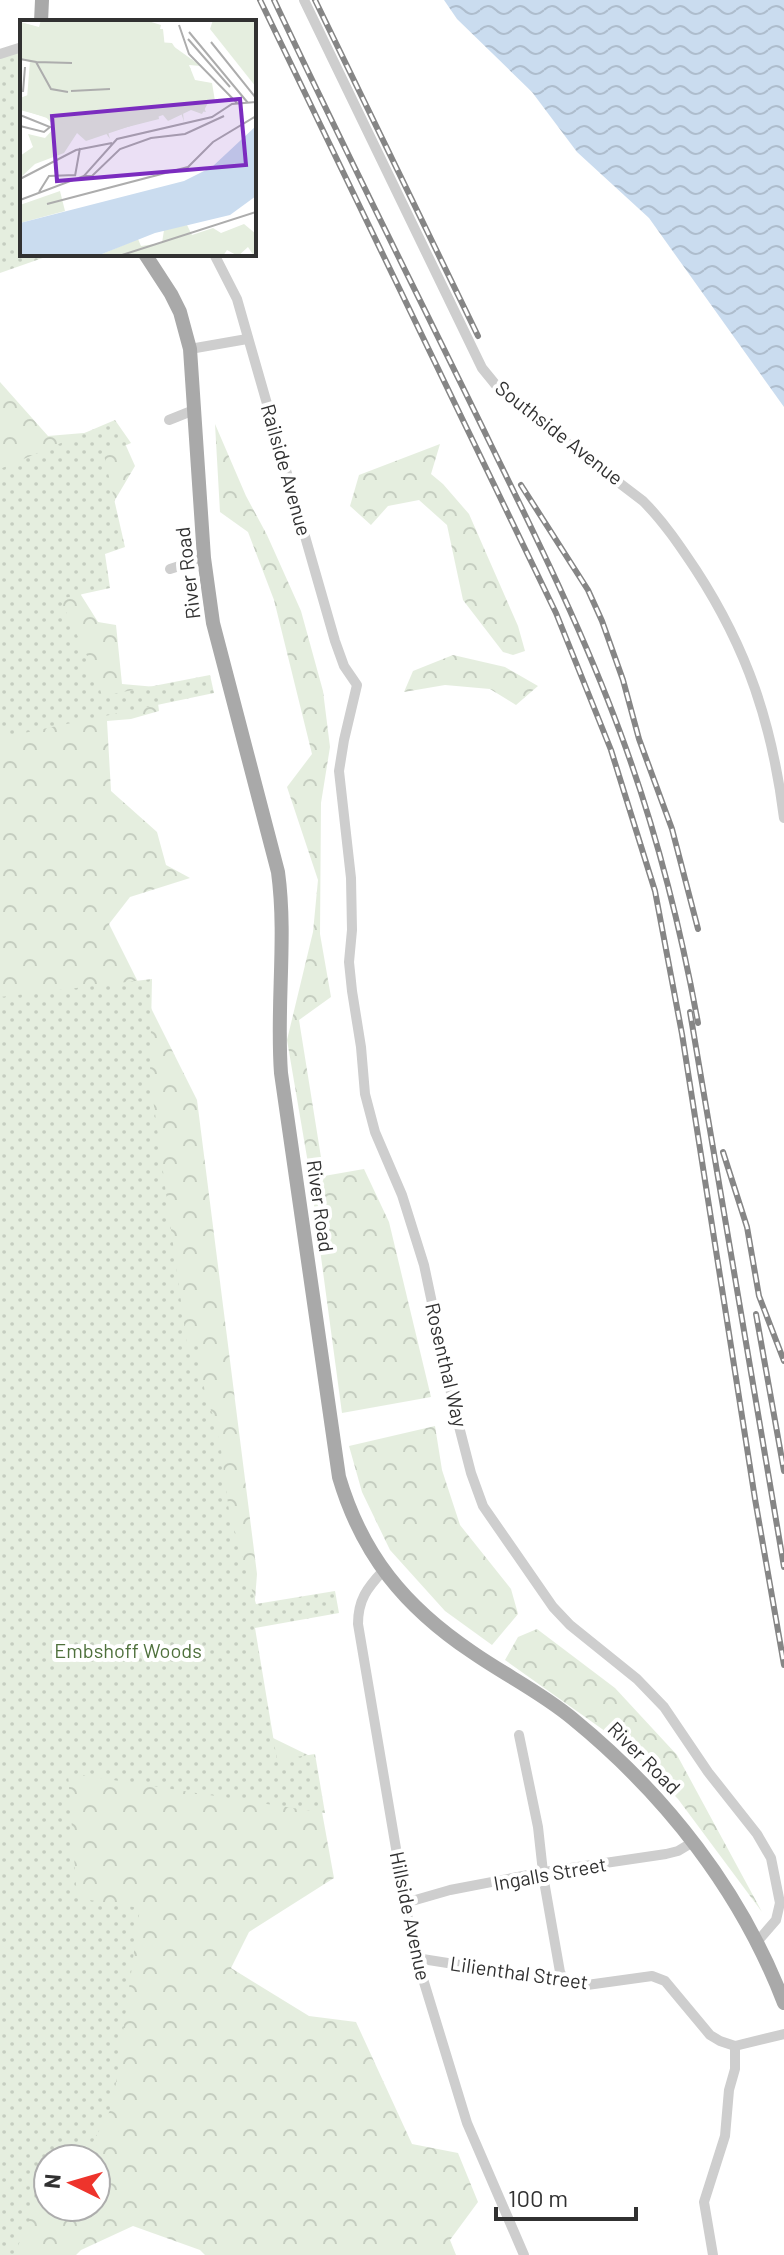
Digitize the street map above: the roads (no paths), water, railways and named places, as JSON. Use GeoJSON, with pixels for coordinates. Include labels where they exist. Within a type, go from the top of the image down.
{"type":"FeatureCollection","features":[{"type":"Feature","properties":{"kind":"main road"},"geometry":{"type":"LineString","coordinates":[[41,20],[42,0]]}},
{"type":"Feature","properties":{"kind":"main road","name":"River Road"},"geometry":{"type":"LineString","coordinates":[[146,256],[175,303],[190,349],[204,558],[221,658],[278,872],[282,908],[281,1073],[339,1477],[348,1509],[368,1549],[402,1595],[442,1630],[570,1715],[655,1795],[729,1893],[757,1942],[784,2003]]}},
{"type":"Feature","properties":{"kind":"street","name":"Southside Avenue"},"geometry":{"type":"LineString","coordinates":[[304,0],[482,368],[510,400],[643,501],[680,546],[715,601],[758,693],[775,756],[784,818]]}},
{"type":"Feature","properties":{"kind":"street"},"geometry":{"type":"LineString","coordinates":[[0,54],[20,48]]}},
{"type":"Feature","properties":{"kind":"street","name":"Railside Avenue"},"geometry":{"type":"LineString","coordinates":[[215,256],[237,299],[335,641],[344,666],[357,685]]}},
{"type":"Feature","properties":{"kind":"street"},"geometry":{"type":"LineString","coordinates":[[190,349],[247,339]]}},
{"type":"Feature","properties":{"kind":"street"},"geometry":{"type":"LineString","coordinates":[[169,420],[194,410]]}},
{"type":"Feature","properties":{"kind":"street"},"geometry":{"type":"LineString","coordinates":[[170,569],[204,558]]}},
{"type":"Feature","properties":{"kind":"street","name":"Rosenthal Way"},"geometry":{"type":"LineString","coordinates":[[357,685],[339,771],[351,878],[349,962],[365,1094],[375,1132],[402,1195],[424,1265],[471,1473],[483,1506],[553,1607],[570,1625],[637,1679],[664,1707],[708,1772],[757,1834],[771,1858],[780,1903],[776,1920],[757,1942]]}},
{"type":"Feature","properties":{"kind":"street","name":"Hillside Avenue"},"geometry":{"type":"LineString","coordinates":[[383,1571],[362,1597],[358,1624],[408,1926],[467,2123],[524,2255]]}},
{"type":"Feature","properties":{"kind":"street"},"geometry":{"type":"LineString","coordinates":[[519,1735],[538,1827],[560,1972],[565,1982]]}},
{"type":"Feature","properties":{"kind":"street","name":"Ingalls Street"},"geometry":{"type":"LineString","coordinates":[[405,1903],[432,1894],[544,1872],[666,1854],[693,1842]]}},
{"type":"Feature","properties":{"kind":"street","name":"Lilienthal Street"},"geometry":{"type":"LineString","coordinates":[[416,1958],[587,1985],[659,1978],[710,2035],[735,2046]]}},
{"type":"Feature","properties":{"kind":"street"},"geometry":{"type":"LineString","coordinates":[[713,2255],[704,2202],[725,2136],[729,2090],[735,2069],[735,2046],[784,2034]]}},
{"type":"Feature","properties":{"kind":"water"},"geometry":{"type":"Polygon","coordinates":[[[444,0],[784,0],[784,407],[649,218],[577,152],[532,92],[457,19],[444,0]]]}},
{"type":"Feature","properties":{"kind":"railway"},"geometry":{"type":"LineString","coordinates":[[260,0],[556,613],[611,750],[655,891],[682,1034],[784,1665]]}},
{"type":"Feature","properties":{"kind":"railway"},"geometry":{"type":"LineString","coordinates":[[274,0],[526,516],[606,695],[655,839],[675,912],[698,1023]]}},
{"type":"Feature","properties":{"kind":"railway"},"geometry":{"type":"LineString","coordinates":[[315,0],[478,336]]}},
{"type":"Feature","properties":{"kind":"railway"},"geometry":{"type":"LineString","coordinates":[[521,485],[588,590],[602,621],[639,739],[672,829],[698,929]]}},
{"type":"Feature","properties":{"kind":"railway"},"geometry":{"type":"LineString","coordinates":[[690,1012],[784,1567]]}},
{"type":"Feature","properties":{"kind":"railway"},"geometry":{"type":"LineString","coordinates":[[723,1152],[747,1227],[759,1296],[784,1361]]}},
{"type":"Feature","properties":{"kind":"railway"},"geometry":{"type":"LineString","coordinates":[[756,1314],[784,1471]]}},
{"type":"Feature","properties":{"kind":"park label","name":"Embshoff Woods"},"geometry":{"type":"Point","coordinates":[128,1651]}}]}
